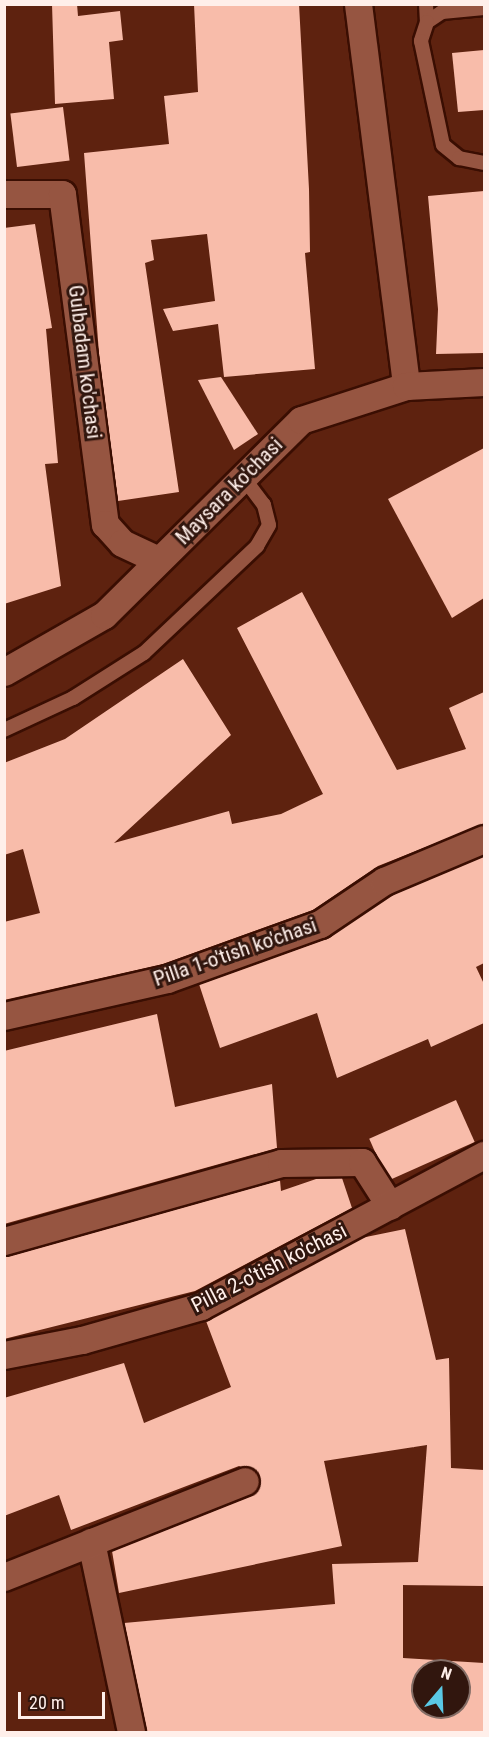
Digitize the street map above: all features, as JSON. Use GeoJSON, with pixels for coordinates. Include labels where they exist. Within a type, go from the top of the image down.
{"type":"FeatureCollection","features":[{"type":"Feature","properties":{"kind":"street"},"geometry":{"type":"LineString","coordinates":[[358,4],[406,386]]}},
{"type":"Feature","properties":{"kind":"street","name":"Gulbadam ko'chasi"},"geometry":{"type":"LineString","coordinates":[[4,194],[62,194],[105,524],[122,543],[158,560]]}},
{"type":"Feature","properties":{"kind":"street","name":"Maysara ko'chasi"},"geometry":{"type":"LineString","coordinates":[[4,672],[104,615],[301,420],[406,386],[480,388]]}},
{"type":"Feature","properties":{"kind":"street","name":"Pilla 1-o'tish ko'chasi"},"geometry":{"type":"LineString","coordinates":[[4,1016],[167,979],[309,928],[384,881],[484,839]]}},
{"type":"Feature","properties":{"kind":"street","name":"Pilla 2-o'tish ko'chasi"},"geometry":{"type":"LineString","coordinates":[[4,1355],[82,1340],[201,1306],[484,1155]]}},
{"type":"Feature","properties":{"kind":"street"},"geometry":{"type":"LineString","coordinates":[[4,1241],[280,1163],[362,1162],[390,1206]]}},
{"type":"Feature","properties":{"kind":"street"},"geometry":{"type":"LineString","coordinates":[[4,1577],[244,1481]]}},
{"type":"Feature","properties":{"kind":"street"},"geometry":{"type":"LineString","coordinates":[[91,1542],[131,1732]]}},
{"type":"Feature","properties":{"kind":"lane"},"geometry":{"type":"LineString","coordinates":[[426,4],[427,22],[422,41],[443,145],[459,158],[484,162]]}},
{"type":"Feature","properties":{"kind":"lane"},"geometry":{"type":"LineString","coordinates":[[427,22],[442,12],[484,8]]}},
{"type":"Feature","properties":{"kind":"lane"},"geometry":{"type":"LineString","coordinates":[[4,730],[73,698],[144,652],[257,546],[268,525],[264,505],[243,477]]}},
{"type":"Feature","properties":{"kind":"building"},"geometry":{"type":"Polygon","coordinates":[[[52,4],[77,4],[78,16],[120,11],[123,40],[109,42],[114,99],[55,104],[52,4]]]}},
{"type":"Feature","properties":{"kind":"building"},"geometry":{"type":"Polygon","coordinates":[[[194,4],[299,4],[309,189],[310,252],[305,253],[315,369],[224,377],[218,324],[173,331],[163,309],[215,301],[207,234],[151,240],[154,260],[145,263],[179,492],[118,501],[100,367],[84,153],[169,144],[164,96],[198,92],[194,4]]]}},
{"type":"Feature","properties":{"kind":"building"},"geometry":{"type":"Polygon","coordinates":[[[484,50],[484,110],[458,112],[452,53],[484,50]]]}},
{"type":"Feature","properties":{"kind":"building"},"geometry":{"type":"Polygon","coordinates":[[[63,107],[70,161],[17,167],[10,113],[63,107]]]}},
{"type":"Feature","properties":{"kind":"building"},"geometry":{"type":"Polygon","coordinates":[[[484,191],[484,353],[436,354],[438,309],[428,196],[484,191]]]}},
{"type":"Feature","properties":{"kind":"building"},"geometry":{"type":"Polygon","coordinates":[[[35,224],[52,328],[46,329],[58,463],[45,464],[61,586],[4,604],[4,228],[35,224]]]}},
{"type":"Feature","properties":{"kind":"building"},"geometry":{"type":"Polygon","coordinates":[[[221,377],[258,434],[234,450],[198,380],[221,377]]]}},
{"type":"Feature","properties":{"kind":"building"},"geometry":{"type":"Polygon","coordinates":[[[484,448],[484,598],[452,618],[388,499],[484,448]]]}},
{"type":"Feature","properties":{"kind":"building"},"geometry":{"type":"Polygon","coordinates":[[[302,592],[397,770],[466,749],[449,708],[484,692],[484,824],[378,866],[313,910],[163,964],[4,1000],[4,922],[40,913],[23,849],[4,855],[4,763],[65,739],[183,659],[231,735],[114,843],[229,811],[232,824],[281,814],[323,794],[237,628],[302,592]]]}},
{"type":"Feature","properties":{"kind":"building"},"geometry":{"type":"Polygon","coordinates":[[[484,856],[484,963],[476,967],[484,984],[484,1023],[431,1047],[428,1039],[337,1078],[317,1013],[220,1048],[199,984],[326,939],[392,895],[484,856]]]}},
{"type":"Feature","properties":{"kind":"building"},"geometry":{"type":"Polygon","coordinates":[[[157,1014],[175,1107],[272,1084],[277,1148],[4,1224],[4,1051],[157,1014]]]}},
{"type":"Feature","properties":{"kind":"building"},"geometry":{"type":"Polygon","coordinates":[[[456,1100],[475,1142],[388,1181],[369,1139],[456,1100]]]}},
{"type":"Feature","properties":{"kind":"building"},"geometry":{"type":"Polygon","coordinates":[[[319,1178],[342,1178],[352,1208],[195,1291],[4,1339],[4,1256],[280,1180],[281,1191],[319,1178]]]}},
{"type":"Feature","properties":{"kind":"building"},"geometry":{"type":"Polygon","coordinates":[[[405,1229],[436,1360],[449,1358],[451,1468],[484,1470],[484,1586],[403,1585],[403,1658],[419,1659],[411,1659],[411,1719],[471,1719],[471,1662],[484,1663],[484,1732],[146,1732],[124,1623],[335,1604],[332,1564],[418,1562],[427,1445],[324,1461],[342,1546],[119,1593],[112,1551],[251,1496],[260,1484],[259,1475],[239,1466],[71,1530],[59,1495],[4,1516],[4,1398],[124,1363],[144,1423],[231,1387],[206,1321],[361,1238],[405,1229]]]}}]}
